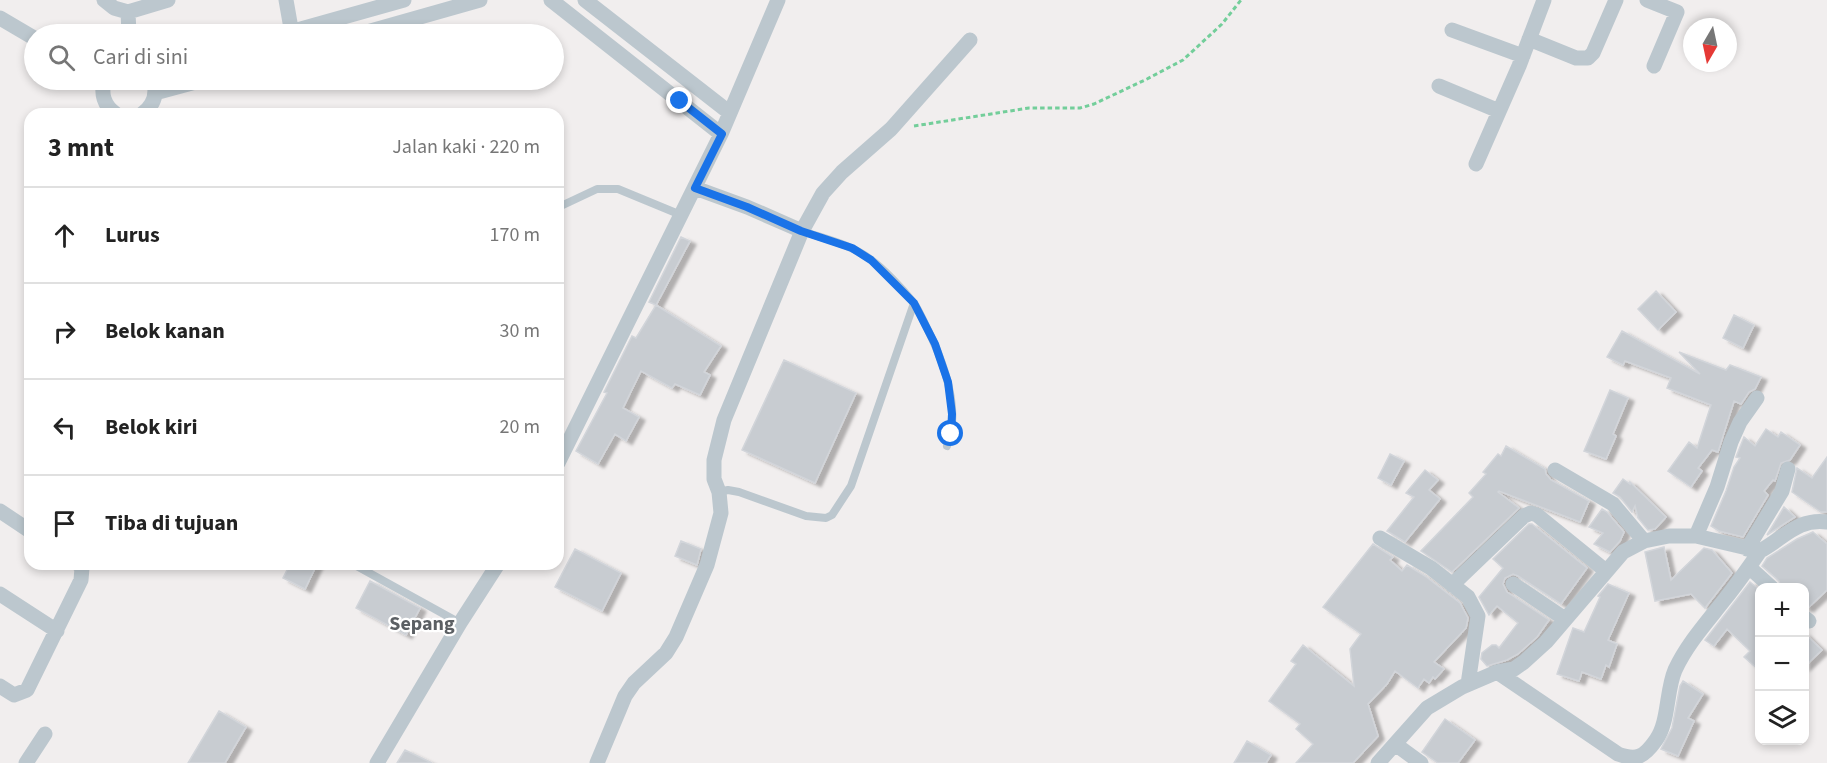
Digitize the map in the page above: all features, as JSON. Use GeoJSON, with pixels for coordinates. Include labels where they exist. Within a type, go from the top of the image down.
{"type":"FeatureCollection","features":[{"type":"Feature","properties":{"kind":"street"},"geometry":{"type":"LineString","coordinates":[[104,0],[114,8],[128,12],[168,0]]}},
{"type":"Feature","properties":{"kind":"street"},"geometry":{"type":"LineString","coordinates":[[286,0],[288,24]]}},
{"type":"Feature","properties":{"kind":"street"},"geometry":{"type":"LineString","coordinates":[[323,24],[404,0]]}},
{"type":"Feature","properties":{"kind":"street"},"geometry":{"type":"LineString","coordinates":[[395,24],[480,0]]}},
{"type":"Feature","properties":{"kind":"street"},"geometry":{"type":"LineString","coordinates":[[551,0],[567,5],[666,90],[722,134]]}},
{"type":"Feature","properties":{"kind":"street"},"geometry":{"type":"LineString","coordinates":[[585,0],[730,113]]}},
{"type":"Feature","properties":{"kind":"street"},"geometry":{"type":"LineString","coordinates":[[564,451],[722,134],[778,0]]}},
{"type":"Feature","properties":{"kind":"street"},"geometry":{"type":"LineString","coordinates":[[1476,164],[1523,56],[1544,0]]}},
{"type":"Feature","properties":{"kind":"street"},"geometry":{"type":"LineString","coordinates":[[1529,39],[1576,58],[1588,58],[1593,53],[1616,0]]}},
{"type":"Feature","properties":{"kind":"street"},"geometry":{"type":"LineString","coordinates":[[1647,0],[1677,12],[1654,66]]}},
{"type":"Feature","properties":{"kind":"street"},"geometry":{"type":"LineString","coordinates":[[128,12],[129,24]]}},
{"type":"Feature","properties":{"kind":"street"},"geometry":{"type":"LineString","coordinates":[[0,18],[24,32]]}},
{"type":"Feature","properties":{"kind":"street"},"geometry":{"type":"LineString","coordinates":[[1452,30],[1523,56]]}},
{"type":"Feature","properties":{"kind":"street"},"geometry":{"type":"LineString","coordinates":[[597,763],[625,696],[634,683],[666,653],[707,565],[721,513],[719,492],[714,479],[714,460],[724,420],[801,231],[823,193],[842,172],[891,129],[970,40]]}},
{"type":"Feature","properties":{"kind":"street"},"geometry":{"type":"LineString","coordinates":[[666,90],[677,72]]}},
{"type":"Feature","properties":{"kind":"street"},"geometry":{"type":"LineString","coordinates":[[1439,86],[1499,111]]}},
{"type":"Feature","properties":{"kind":"street"},"geometry":{"type":"LineString","coordinates":[[103,90],[104,100],[109,108]]}},
{"type":"Feature","properties":{"kind":"street"},"geometry":{"type":"LineString","coordinates":[[148,108],[153,90]]}},
{"type":"Feature","properties":{"kind":"street"},"geometry":{"type":"LineString","coordinates":[[695,188],[747,207],[801,231]]}},
{"type":"Feature","properties":{"kind":"street"},"geometry":{"type":"LineString","coordinates":[[1696,536],[1731,442],[1740,422],[1757,398]]}},
{"type":"Feature","properties":{"kind":"street"},"geometry":{"type":"LineString","coordinates":[[1497,672],[1618,754],[1635,758],[1642,756],[1656,740],[1662,728],[1674,671],[1689,645],[1749,567],[1754,550],[1782,491],[1788,469]]}},
{"type":"Feature","properties":{"kind":"street"},"geometry":{"type":"LineString","coordinates":[[1555,470],[1613,504],[1644,541]]}},
{"type":"Feature","properties":{"kind":"street"},"geometry":{"type":"LineString","coordinates":[[0,511],[24,527]]}},
{"type":"Feature","properties":{"kind":"street"},"geometry":{"type":"LineString","coordinates":[[1452,585],[1524,516],[1531,513],[1606,571]]}},
{"type":"Feature","properties":{"kind":"street"},"geometry":{"type":"LineString","coordinates":[[1378,763],[1427,708],[1468,684],[1497,672],[1514,669],[1524,662],[1546,642],[1623,552],[1644,541],[1669,536],[1696,536],[1754,550],[1805,522],[1815,520],[1827,522]]}},
{"type":"Feature","properties":{"kind":"street"},"geometry":{"type":"LineString","coordinates":[[1380,538],[1431,568],[1468,597],[1478,616],[1468,684]]}},
{"type":"Feature","properties":{"kind":"street"},"geometry":{"type":"LineString","coordinates":[[1749,567],[1767,583]]}},
{"type":"Feature","properties":{"kind":"street"},"geometry":{"type":"LineString","coordinates":[[0,686],[14,695],[27,690],[81,580],[82,570]]}},
{"type":"Feature","properties":{"kind":"street"},"geometry":{"type":"LineString","coordinates":[[377,763],[494,570]]}},
{"type":"Feature","properties":{"kind":"street"},"geometry":{"type":"LineString","coordinates":[[1513,584],[1564,619]]}},
{"type":"Feature","properties":{"kind":"street"},"geometry":{"type":"LineString","coordinates":[[0,594],[57,631]]}},
{"type":"Feature","properties":{"kind":"street"},"geometry":{"type":"LineString","coordinates":[[26,763],[45,734]]}},
{"type":"Feature","properties":{"kind":"street"},"geometry":{"type":"LineString","coordinates":[[1395,744],[1421,763]]}},
{"type":"Feature","properties":{"kind":"lane"},"geometry":{"type":"LineString","coordinates":[[564,205],[597,189],[618,189],[681,214]]}},
{"type":"Feature","properties":{"kind":"lane"},"geometry":{"type":"LineString","coordinates":[[801,231],[852,248],[871,260],[914,303],[935,344],[948,382],[952,414],[951,434],[946,446]]}},
{"type":"Feature","properties":{"kind":"lane"},"geometry":{"type":"LineString","coordinates":[[719,492],[728,490],[739,492],[806,516],[826,518],[832,515],[851,486],[914,303]]}},
{"type":"Feature","properties":{"kind":"lane"},"geometry":{"type":"LineString","coordinates":[[364,570],[460,623]]}},
{"type":"Feature","properties":{"kind":"path"},"geometry":{"type":"LineString","coordinates":[[891,129],[1029,108],[1080,108],[1094,104],[1183,60],[1222,24],[1241,0]]}},
{"type":"Feature","properties":{"kind":"building"},"geometry":{"type":"Polygon","coordinates":[[[681,237],[690,241],[656,305],[649,302],[681,237]]]}},
{"type":"Feature","properties":{"kind":"building"},"geometry":{"type":"Polygon","coordinates":[[[1656,291],[1676,312],[1658,330],[1638,309],[1656,291]]]}},
{"type":"Feature","properties":{"kind":"building"},"geometry":{"type":"Polygon","coordinates":[[[656,305],[721,346],[704,372],[710,375],[700,395],[675,384],[672,388],[641,371],[623,408],[639,417],[626,441],[615,434],[598,464],[576,451],[607,393],[604,392],[632,336],[636,338],[656,305]]]}},
{"type":"Feature","properties":{"kind":"building"},"geometry":{"type":"Polygon","coordinates":[[[1734,315],[1754,325],[1743,348],[1723,338],[1734,315]]]}},
{"type":"Feature","properties":{"kind":"building"},"geometry":{"type":"Polygon","coordinates":[[[1622,331],[1700,374],[1679,352],[1726,370],[1730,365],[1761,377],[1755,389],[1749,392],[1741,404],[1734,401],[1718,452],[1712,450],[1698,468],[1702,471],[1691,487],[1668,471],[1689,442],[1697,448],[1711,405],[1667,388],[1671,378],[1625,361],[1623,365],[1607,357],[1622,331]]]}},
{"type":"Feature","properties":{"kind":"building"},"geometry":{"type":"Polygon","coordinates":[[[784,360],[856,393],[815,483],[742,450],[784,360]]]}},
{"type":"Feature","properties":{"kind":"building"},"geometry":{"type":"Polygon","coordinates":[[[1610,390],[1628,398],[1613,434],[1616,436],[1606,459],[1584,451],[1610,390]]]}},
{"type":"Feature","properties":{"kind":"building"},"geometry":{"type":"Polygon","coordinates":[[[1766,429],[1778,437],[1781,432],[1800,445],[1790,460],[1781,463],[1775,481],[1773,480],[1764,491],[1768,495],[1743,537],[1719,531],[1711,526],[1734,467],[1740,458],[1736,457],[1744,437],[1755,446],[1766,429]]]}},
{"type":"Feature","properties":{"kind":"building"},"geometry":{"type":"Polygon","coordinates":[[[1506,446],[1545,469],[1551,480],[1589,501],[1580,522],[1499,491],[1519,508],[1452,572],[1421,551],[1473,497],[1469,493],[1486,474],[1483,472],[1498,454],[1501,456],[1506,446]]]}},
{"type":"Feature","properties":{"kind":"building"},"geometry":{"type":"Polygon","coordinates":[[[1390,454],[1404,461],[1391,485],[1378,478],[1390,454]]]}},
{"type":"Feature","properties":{"kind":"building"},"geometry":{"type":"Polygon","coordinates":[[[1827,457],[1827,512],[1821,512],[1792,492],[1797,468],[1812,478],[1827,457]]]}},
{"type":"Feature","properties":{"kind":"building"},"geometry":{"type":"Polygon","coordinates":[[[1425,470],[1438,480],[1429,490],[1440,499],[1405,542],[1387,531],[1414,497],[1406,493],[1425,470]]]}},
{"type":"Feature","properties":{"kind":"building"},"geometry":{"type":"Polygon","coordinates":[[[1623,479],[1630,484],[1630,482],[1666,517],[1655,529],[1648,530],[1638,518],[1635,506],[1632,512],[1620,497],[1613,493],[1623,479]]]}},
{"type":"Feature","properties":{"kind":"building"},"geometry":{"type":"Polygon","coordinates":[[[1784,507],[1795,517],[1767,535],[1784,507]]]}},
{"type":"Feature","properties":{"kind":"building"},"geometry":{"type":"Polygon","coordinates":[[[1602,509],[1624,532],[1620,541],[1610,552],[1594,544],[1603,533],[1589,527],[1602,509]]]}},
{"type":"Feature","properties":{"kind":"building"},"geometry":{"type":"Polygon","coordinates":[[[1529,524],[1532,524],[1587,568],[1561,604],[1518,576],[1513,574],[1505,578],[1503,584],[1507,592],[1549,620],[1537,637],[1518,654],[1487,666],[1481,659],[1482,653],[1492,645],[1499,648],[1518,623],[1497,606],[1489,615],[1479,597],[1503,568],[1493,559],[1529,524]]]}},
{"type":"Feature","properties":{"kind":"building"},"geometry":{"type":"Polygon","coordinates":[[[1813,532],[1827,544],[1827,590],[1809,607],[1809,583],[1780,583],[1762,566],[1767,558],[1813,532]]]}},
{"type":"Feature","properties":{"kind":"building"},"geometry":{"type":"Polygon","coordinates":[[[681,541],[701,549],[697,565],[675,556],[681,541]]]}},
{"type":"Feature","properties":{"kind":"building"},"geometry":{"type":"Polygon","coordinates":[[[1373,544],[1393,557],[1390,560],[1402,571],[1407,565],[1460,603],[1468,618],[1466,628],[1434,662],[1444,669],[1429,683],[1424,679],[1418,688],[1395,671],[1387,684],[1368,704],[1378,736],[1353,763],[1296,763],[1313,744],[1296,729],[1300,724],[1269,701],[1296,664],[1291,661],[1303,645],[1354,686],[1350,649],[1361,634],[1323,607],[1373,544]]]}},
{"type":"Feature","properties":{"kind":"building"},"geometry":{"type":"Polygon","coordinates":[[[1664,547],[1671,580],[1704,548],[1712,550],[1732,573],[1705,608],[1691,594],[1655,601],[1645,552],[1664,547]]]}},
{"type":"Feature","properties":{"kind":"building"},"geometry":{"type":"Polygon","coordinates":[[[575,549],[621,573],[602,611],[555,587],[575,549]]]}},
{"type":"Feature","properties":{"kind":"building"},"geometry":{"type":"Polygon","coordinates":[[[287,570],[314,570],[305,589],[283,578],[287,570]]]}},
{"type":"Feature","properties":{"kind":"building"},"geometry":{"type":"Polygon","coordinates":[[[370,581],[420,608],[406,635],[356,608],[370,581]]]}},
{"type":"Feature","properties":{"kind":"building"},"geometry":{"type":"Polygon","coordinates":[[[1750,582],[1755,586],[1755,667],[1744,657],[1750,651],[1727,629],[1714,646],[1705,640],[1750,582]]]}},
{"type":"Feature","properties":{"kind":"building"},"geometry":{"type":"Polygon","coordinates":[[[1608,584],[1629,593],[1608,640],[1617,644],[1609,667],[1606,665],[1601,679],[1582,672],[1579,681],[1557,674],[1573,628],[1584,632],[1600,597],[1598,596],[1608,584]]]}},
{"type":"Feature","properties":{"kind":"building"},"geometry":{"type":"Polygon","coordinates":[[[1809,638],[1822,650],[1809,662],[1809,638]]]}},
{"type":"Feature","properties":{"kind":"building"},"geometry":{"type":"Polygon","coordinates":[[[1683,681],[1703,694],[1688,718],[1694,721],[1678,756],[1661,749],[1672,728],[1683,681]]]}},
{"type":"Feature","properties":{"kind":"building"},"geometry":{"type":"Polygon","coordinates":[[[219,711],[246,727],[225,763],[188,763],[219,711]]]}},
{"type":"Feature","properties":{"kind":"building"},"geometry":{"type":"Polygon","coordinates":[[[1445,719],[1475,740],[1458,763],[1438,763],[1422,752],[1445,719]]]}},
{"type":"Feature","properties":{"kind":"building"},"geometry":{"type":"Polygon","coordinates":[[[1247,741],[1271,755],[1266,763],[1234,763],[1247,741]]]}},
{"type":"Feature","properties":{"kind":"building"},"geometry":{"type":"Polygon","coordinates":[[[405,750],[432,763],[397,763],[405,750]]]}},
{"type":"Feature","properties":{"kind":"district","name":"Sepang"},"geometry":{"type":"Point","coordinates":[422,624]}},
{"type":"Feature","properties":{"kind":"route"},"geometry":{"type":"LineString","coordinates":[[680,101],[722,134],[695,188],[747,207],[801,231],[852,248],[871,260],[914,303],[935,344],[948,382],[952,414],[951,434]]}}]}
